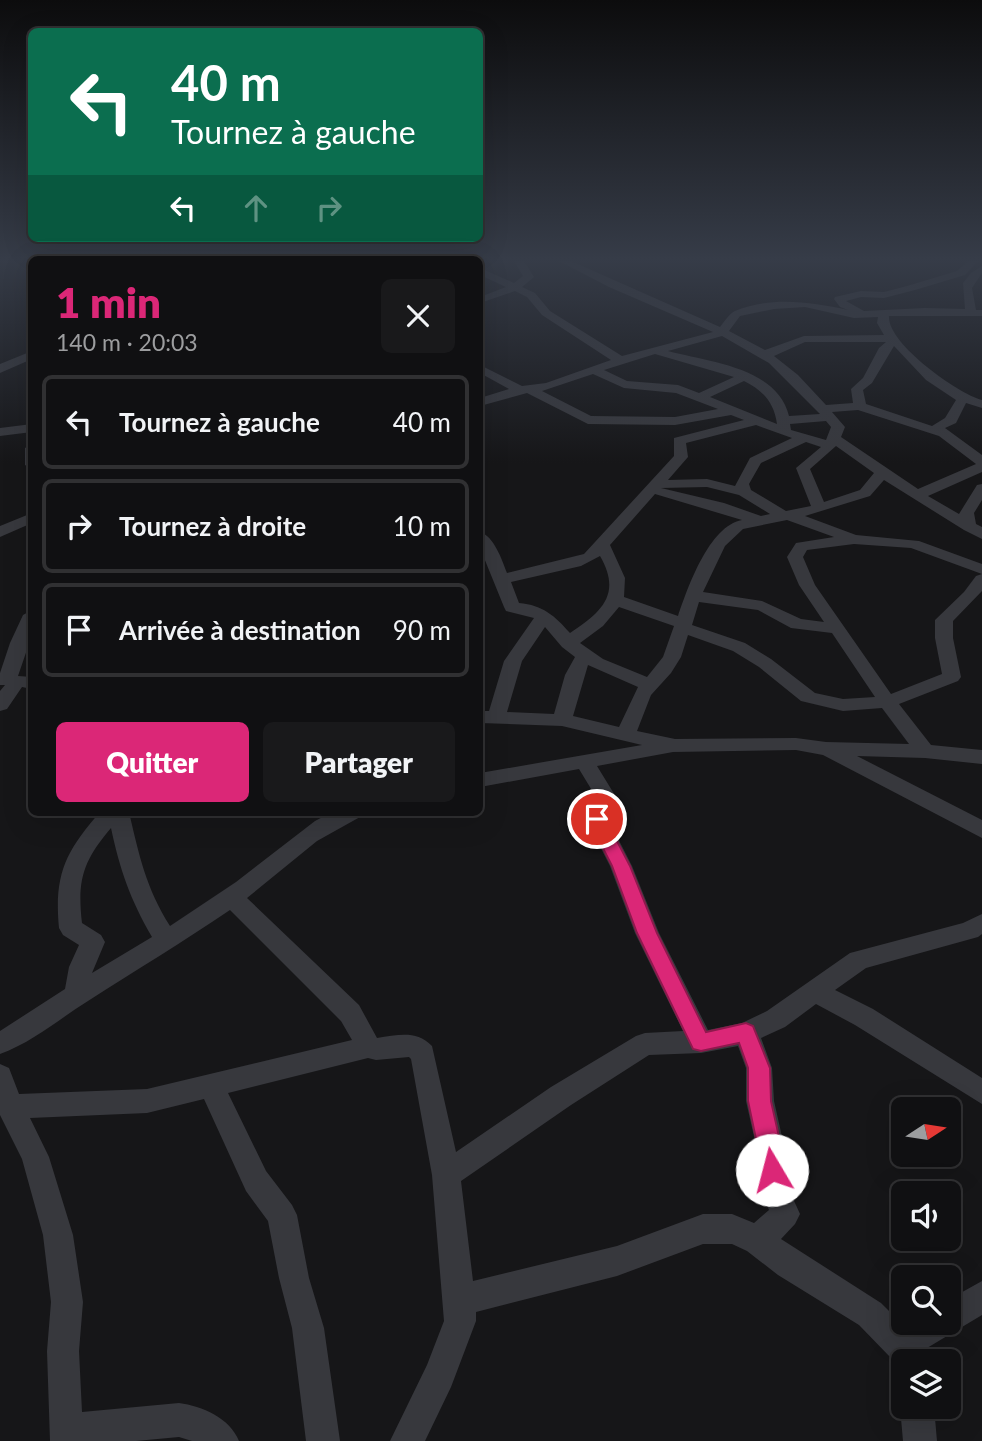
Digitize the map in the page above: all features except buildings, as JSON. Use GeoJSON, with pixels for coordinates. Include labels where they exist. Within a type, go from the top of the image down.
{"type":"FeatureCollection","features":[{"type":"Feature","properties":{"kind":"street"},"geometry":{"type":"LineString","coordinates":[[570,328],[621,361]]}},
{"type":"Feature","properties":{"kind":"street"},"geometry":{"type":"LineString","coordinates":[[713,328],[762,357],[811,393],[838,427],[823,454],[803,468],[808,485],[821,508]]}},
{"type":"Feature","properties":{"kind":"street"},"geometry":{"type":"LineString","coordinates":[[483,401],[596,371],[621,361],[721,333],[725,328]]}},
{"type":"Feature","properties":{"kind":"street"},"geometry":{"type":"LineString","coordinates":[[887,328],[941,388],[961,401],[982,404]]}},
{"type":"Feature","properties":{"kind":"street"},"geometry":{"type":"LineString","coordinates":[[762,357],[782,351],[791,343],[804,339],[894,339]]}},
{"type":"Feature","properties":{"kind":"street"},"geometry":{"type":"LineString","coordinates":[[860,406],[862,404],[857,388],[868,380],[885,348],[894,339]]}},
{"type":"Feature","properties":{"kind":"street"},"geometry":{"type":"LineString","coordinates":[[655,351],[715,368],[742,370],[777,401],[784,427]]}},
{"type":"Feature","properties":{"kind":"street"},"geometry":{"type":"LineString","coordinates":[[0,354],[28,352]]}},
{"type":"Feature","properties":{"kind":"street"},"geometry":{"type":"LineString","coordinates":[[0,369],[28,354]]}},
{"type":"Feature","properties":{"kind":"street"},"geometry":{"type":"LineString","coordinates":[[483,369],[588,420],[675,421],[731,411]]}},
{"type":"Feature","properties":{"kind":"street"},"geometry":{"type":"LineString","coordinates":[[698,398],[742,370]]}},
{"type":"Feature","properties":{"kind":"street"},"geometry":{"type":"LineString","coordinates":[[596,371],[624,384],[668,386],[757,421],[784,427],[804,438],[832,442],[976,531]]}},
{"type":"Feature","properties":{"kind":"street"},"geometry":{"type":"LineString","coordinates":[[917,495],[982,465],[938,429],[939,425],[951,420],[961,401]]}},
{"type":"Feature","properties":{"kind":"street"},"geometry":{"type":"LineString","coordinates":[[784,427],[825,413],[860,406],[942,433]]}},
{"type":"Feature","properties":{"kind":"street"},"geometry":{"type":"LineString","coordinates":[[503,579],[575,563],[590,557],[681,457],[679,441],[757,421]]}},
{"type":"Feature","properties":{"kind":"street"},"geometry":{"type":"LineString","coordinates":[[0,432],[28,428]]}},
{"type":"Feature","properties":{"kind":"street"},"geometry":{"type":"LineString","coordinates":[[744,492],[743,483],[755,461],[804,438]]}},
{"type":"Feature","properties":{"kind":"street"},"geometry":{"type":"LineString","coordinates":[[626,734],[642,693],[662,673],[672,657],[693,596],[718,544],[738,525],[821,508],[864,494],[882,472]]}},
{"type":"Feature","properties":{"kind":"street"},"geometry":{"type":"LineString","coordinates":[[654,486],[707,483],[744,492],[786,516],[854,539]]}},
{"type":"Feature","properties":{"kind":"street"},"geometry":{"type":"LineString","coordinates":[[654,486],[760,521]]}},
{"type":"Feature","properties":{"kind":"street"},"geometry":{"type":"LineString","coordinates":[[976,531],[967,513],[982,488]]}},
{"type":"Feature","properties":{"kind":"street"},"geometry":{"type":"LineString","coordinates":[[0,513],[28,516]]}},
{"type":"Feature","properties":{"kind":"street"},"geometry":{"type":"LineString","coordinates":[[0,532],[28,518]]}},
{"type":"Feature","properties":{"kind":"street"},"geometry":{"type":"LineString","coordinates":[[925,751],[887,702],[807,585],[795,553],[802,546],[854,539],[913,544],[982,569]]}},
{"type":"Feature","properties":{"kind":"street"},"geometry":{"type":"LineString","coordinates":[[483,542],[503,579],[512,607],[531,609],[561,632],[568,643],[584,656],[650,685]]}},
{"type":"Feature","properties":{"kind":"street"},"geometry":{"type":"LineString","coordinates":[[568,643],[597,624],[616,600],[620,579],[615,565],[602,545]]}},
{"type":"Feature","properties":{"kind":"street"},"geometry":{"type":"LineString","coordinates":[[616,600],[739,647],[765,663],[808,697],[843,705],[887,702],[953,677],[944,638],[944,620],[970,596],[982,579]]}},
{"type":"Feature","properties":{"kind":"street"},"geometry":{"type":"LineString","coordinates":[[693,596],[762,606],[797,624],[838,629]]}},
{"type":"Feature","properties":{"kind":"street"},"geometry":{"type":"LineString","coordinates":[[544,617],[513,662],[488,717],[562,720],[675,746]]}},
{"type":"Feature","properties":{"kind":"street"},"geometry":{"type":"LineString","coordinates":[[0,705],[14,679],[20,641],[28,624]]}},
{"type":"Feature","properties":{"kind":"street"},"geometry":{"type":"LineString","coordinates":[[0,641],[20,641]]}},
{"type":"Feature","properties":{"kind":"street"},"geometry":{"type":"LineString","coordinates":[[562,720],[574,674],[584,656]]}},
{"type":"Feature","properties":{"kind":"street"},"geometry":{"type":"LineString","coordinates":[[14,679],[28,667]]}},
{"type":"Feature","properties":{"kind":"street"},"geometry":{"type":"LineString","coordinates":[[483,779],[675,746],[796,744],[826,749],[925,751],[982,757]]}},
{"type":"Feature","properties":{"kind":"street"},"geometry":{"type":"LineString","coordinates":[[826,749],[940,805],[982,830]]}},
{"type":"Feature","properties":{"kind":"street"},"geometry":{"type":"LineString","coordinates":[[584,761],[606,797],[597,819],[621,866],[647,933],[701,1042]]}},
{"type":"Feature","properties":{"kind":"street"},"geometry":{"type":"LineString","coordinates":[[77,995],[81,968],[93,942],[71,928],[67,884],[82,846],[108,816]]}},
{"type":"Feature","properties":{"kind":"street"},"geometry":{"type":"LineString","coordinates":[[119,816],[131,874],[142,900],[167,942]]}},
{"type":"Feature","properties":{"kind":"street"},"geometry":{"type":"LineString","coordinates":[[0,1043],[21,1034],[77,995],[167,942],[231,897],[311,832],[342,816]]}},
{"type":"Feature","properties":{"kind":"street"},"geometry":{"type":"LineString","coordinates":[[231,897],[350,1013],[368,1047]]}},
{"type":"Feature","properties":{"kind":"street"},"geometry":{"type":"LineString","coordinates":[[446,1175],[561,1096],[645,1044],[701,1042],[746,1032],[776,1019],[859,960],[970,930],[982,923]]}},
{"type":"Feature","properties":{"kind":"street"},"geometry":{"type":"LineString","coordinates":[[814,991],[864,1017],[982,1092]]}},
{"type":"Feature","properties":{"kind":"street"},"geometry":{"type":"LineString","coordinates":[[746,1032],[759,1068],[760,1101],[771,1150],[771,1181],[785,1214],[758,1240]]}},
{"type":"Feature","properties":{"kind":"street"},"geometry":{"type":"LineString","coordinates":[[10,1107],[147,1101],[368,1047],[376,1049],[414,1045],[419,1049],[446,1175],[460,1321],[407,1441]]}},
{"type":"Feature","properties":{"kind":"street"},"geometry":{"type":"LineString","coordinates":[[0,1076],[10,1107],[35,1157],[58,1235],[67,1302],[63,1351],[66,1436],[102,1425],[179,1420],[194,1422],[222,1441]]}},
{"type":"Feature","properties":{"kind":"street"},"geometry":{"type":"LineString","coordinates":[[211,1086],[256,1181],[282,1215],[294,1278],[308,1328],[323,1441]]}},
{"type":"Feature","properties":{"kind":"street"},"geometry":{"type":"LineString","coordinates":[[460,1300],[617,1261],[703,1229],[732,1229],[758,1240],[789,1264],[870,1314],[901,1349]]}},
{"type":"Feature","properties":{"kind":"street"},"geometry":{"type":"LineString","coordinates":[[961,1310],[982,1297]]}},
{"type":"Feature","properties":{"kind":"street"},"geometry":{"type":"LineString","coordinates":[[911,1349],[926,1335]]}},
{"type":"Feature","properties":{"kind":"street"},"geometry":{"type":"LineString","coordinates":[[918,1419],[920,1441]]}},
{"type":"Feature","properties":{"kind":"route"},"geometry":{"type":"LineString","coordinates":[[597,819],[621,866],[647,933],[701,1042],[746,1032],[759,1068],[760,1101],[771,1150],[772,1170]]}}]}
